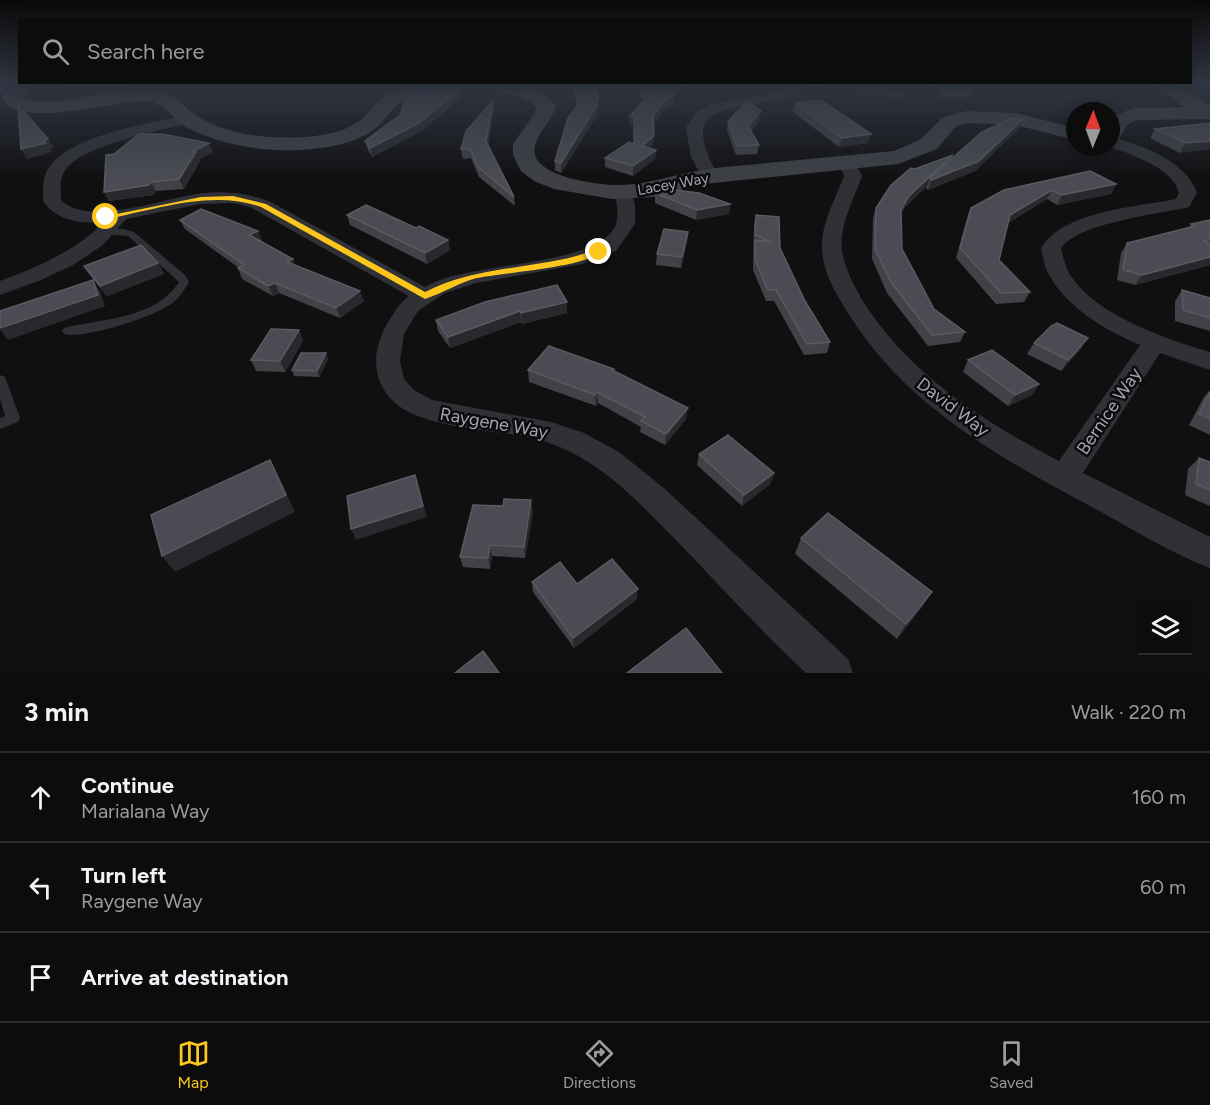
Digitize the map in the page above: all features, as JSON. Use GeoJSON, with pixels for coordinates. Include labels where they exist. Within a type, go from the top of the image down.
{"type":"FeatureCollection","features":[{"type":"Feature","properties":{"kind":"street","name":"Lacey Way"},"geometry":{"type":"LineString","coordinates":[[186,116],[208,130],[286,145],[316,143],[340,137],[362,128],[374,116]]}},
{"type":"Feature","properties":{"kind":"street","name":"Lacey Way"},"geometry":{"type":"LineString","coordinates":[[542,116],[524,144],[524,155],[529,166],[542,176],[563,184],[589,190],[624,192],[652,190],[710,177],[890,159],[929,144],[945,124],[966,117],[1016,119],[1066,132]]}},
{"type":"Feature","properties":{"kind":"street"},"geometry":{"type":"LineString","coordinates":[[700,116],[694,129],[699,157],[710,177]]}},
{"type":"Feature","properties":{"kind":"street"},"geometry":{"type":"LineString","coordinates":[[188,119],[93,145],[70,157],[58,167],[54,176],[52,201],[58,210],[82,217],[120,215],[201,199],[233,198],[250,201],[264,206],[425,296]]}},
{"type":"Feature","properties":{"kind":"street"},"geometry":{"type":"LineString","coordinates":[[1120,145],[1154,154],[1177,165],[1196,181],[1198,192],[1196,196],[1183,203],[1089,224],[1067,232],[1054,243],[1051,249],[1052,258],[1060,277],[1082,300],[1112,321],[1155,343],[1210,361]]}},
{"type":"Feature","properties":{"kind":"street","name":"David Way"},"geometry":{"type":"LineString","coordinates":[[846,164],[854,176],[836,217],[832,250],[845,290],[864,321],[904,369],[945,403],[997,439],[1064,478],[1210,552]]}},
{"type":"Feature","properties":{"kind":"street","name":"Raygene Way"},"geometry":{"type":"LineString","coordinates":[[624,192],[626,219],[623,230],[614,242],[599,252],[566,261],[474,276],[446,285],[414,304],[398,321],[389,341],[387,365],[389,375],[402,394],[426,409],[442,415],[510,423],[555,434],[606,458],[648,492],[834,673]]}},
{"type":"Feature","properties":{"kind":"street"},"geometry":{"type":"LineString","coordinates":[[0,288],[67,259],[106,232],[120,215]]}},
{"type":"Feature","properties":{"kind":"street","name":"Bernice Way"},"geometry":{"type":"LineString","coordinates":[[1064,478],[1155,343]]}},
{"type":"Feature","properties":{"kind":"lane"},"geometry":{"type":"LineString","coordinates":[[68,330],[125,322],[158,306],[182,288],[184,282],[181,277],[131,234],[106,232]]}},
{"type":"Feature","properties":{"kind":"lane"},"geometry":{"type":"LineString","coordinates":[[0,380],[14,418],[0,424]]}},
{"type":"Feature","properties":{"kind":"building"},"geometry":{"type":"Polygon","coordinates":[[[19,116],[28,116],[48,139],[44,140],[46,143],[21,149],[19,116]]]}},
{"type":"Feature","properties":{"kind":"building"},"geometry":{"type":"Polygon","coordinates":[[[398,116],[427,116],[419,123],[370,148],[365,141],[398,116]]]}},
{"type":"Feature","properties":{"kind":"building"},"geometry":{"type":"Polygon","coordinates":[[[479,116],[490,116],[486,141],[514,197],[478,167],[470,149],[461,149],[466,131],[479,116]]]}},
{"type":"Feature","properties":{"kind":"building"},"geometry":{"type":"Polygon","coordinates":[[[590,116],[561,163],[555,161],[568,118],[590,116]]]}},
{"type":"Feature","properties":{"kind":"building"},"geometry":{"type":"Polygon","coordinates":[[[634,116],[653,116],[654,136],[642,146],[656,150],[633,166],[605,158],[629,142],[634,144],[634,116]]]}},
{"type":"Feature","properties":{"kind":"building"},"geometry":{"type":"Polygon","coordinates":[[[733,116],[756,116],[748,126],[759,145],[737,146],[728,122],[733,116]]]}},
{"type":"Feature","properties":{"kind":"building"},"geometry":{"type":"Polygon","coordinates":[[[813,116],[845,116],[871,134],[842,138],[813,116]]]}},
{"type":"Feature","properties":{"kind":"building"},"geometry":{"type":"Polygon","coordinates":[[[1013,118],[1023,119],[979,161],[931,180],[930,178],[982,132],[1013,118]]]}},
{"type":"Feature","properties":{"kind":"building"},"geometry":{"type":"Polygon","coordinates":[[[1210,123],[1210,141],[1185,143],[1155,129],[1210,123]]]}},
{"type":"Feature","properties":{"kind":"building"},"geometry":{"type":"Polygon","coordinates":[[[139,134],[162,134],[209,143],[192,152],[196,152],[179,179],[151,182],[149,185],[104,192],[106,155],[114,154],[139,134]]]}},
{"type":"Feature","properties":{"kind":"building"},"geometry":{"type":"Polygon","coordinates":[[[953,155],[909,196],[901,210],[902,249],[934,309],[965,332],[932,335],[891,282],[875,249],[876,208],[891,185],[911,168],[915,169],[953,155]]]}},
{"type":"Feature","properties":{"kind":"building"},"geometry":{"type":"Polygon","coordinates":[[[1090,171],[1116,184],[1062,195],[1052,190],[1010,215],[999,260],[1030,292],[1001,293],[960,248],[971,208],[1004,190],[1090,171]]]}},
{"type":"Feature","properties":{"kind":"building"},"geometry":{"type":"Polygon","coordinates":[[[659,188],[699,193],[730,204],[697,210],[655,193],[659,188]]]}},
{"type":"Feature","properties":{"kind":"building"},"geometry":{"type":"Polygon","coordinates":[[[366,205],[448,240],[425,253],[347,215],[366,205]]]}},
{"type":"Feature","properties":{"kind":"building"},"geometry":{"type":"Polygon","coordinates":[[[201,209],[258,231],[249,235],[293,259],[287,262],[360,291],[336,308],[275,283],[268,286],[238,268],[244,265],[180,220],[201,209]]]}},
{"type":"Feature","properties":{"kind":"building"},"geometry":{"type":"Polygon","coordinates":[[[756,215],[779,217],[780,248],[805,301],[830,342],[807,344],[776,290],[768,290],[755,260],[755,240],[771,242],[755,235],[756,215]]]}},
{"type":"Feature","properties":{"kind":"building"},"geometry":{"type":"Polygon","coordinates":[[[1210,220],[1210,239],[1204,241],[1210,244],[1210,257],[1142,275],[1123,270],[1127,243],[1210,220]]]}},
{"type":"Feature","properties":{"kind":"building"},"geometry":{"type":"Polygon","coordinates":[[[664,229],[688,232],[682,257],[657,254],[664,229]]]}},
{"type":"Feature","properties":{"kind":"building"},"geometry":{"type":"Polygon","coordinates":[[[141,245],[158,263],[100,286],[84,266],[141,245]]]}},
{"type":"Feature","properties":{"kind":"building"},"geometry":{"type":"Polygon","coordinates":[[[93,280],[98,295],[0,328],[0,311],[93,280]]]}},
{"type":"Feature","properties":{"kind":"building"},"geometry":{"type":"Polygon","coordinates":[[[557,285],[567,302],[521,313],[520,311],[448,337],[436,320],[485,302],[557,285]]]}},
{"type":"Feature","properties":{"kind":"building"},"geometry":{"type":"Polygon","coordinates":[[[1182,290],[1210,298],[1210,318],[1183,310],[1182,290]]]}},
{"type":"Feature","properties":{"kind":"building"},"geometry":{"type":"Polygon","coordinates":[[[1057,323],[1088,338],[1068,360],[1034,343],[1057,323]]]}},
{"type":"Feature","properties":{"kind":"building"},"geometry":{"type":"Polygon","coordinates":[[[271,329],[299,330],[280,361],[251,360],[271,329]]]}},
{"type":"Feature","properties":{"kind":"building"},"geometry":{"type":"Polygon","coordinates":[[[549,346],[614,369],[612,370],[688,408],[666,434],[641,421],[645,417],[597,392],[595,395],[528,370],[549,346]]]}},
{"type":"Feature","properties":{"kind":"building"},"geometry":{"type":"Polygon","coordinates":[[[992,350],[1039,384],[1015,395],[968,360],[992,350]]]}},
{"type":"Feature","properties":{"kind":"building"},"geometry":{"type":"Polygon","coordinates":[[[301,353],[326,353],[317,371],[292,370],[301,353]]]}},
{"type":"Feature","properties":{"kind":"building"},"geometry":{"type":"Polygon","coordinates":[[[1210,392],[1210,419],[1199,414],[1210,392]]]}},
{"type":"Feature","properties":{"kind":"building"},"geometry":{"type":"Polygon","coordinates":[[[728,435],[774,473],[744,495],[699,454],[728,435]]]}},
{"type":"Feature","properties":{"kind":"building"},"geometry":{"type":"Polygon","coordinates":[[[1199,458],[1210,462],[1210,490],[1196,484],[1199,458]]]}},
{"type":"Feature","properties":{"kind":"building"},"geometry":{"type":"Polygon","coordinates":[[[270,460],[286,495],[162,556],[151,515],[270,460]]]}},
{"type":"Feature","properties":{"kind":"building"},"geometry":{"type":"Polygon","coordinates":[[[415,475],[423,506],[351,529],[347,496],[415,475]]]}},
{"type":"Feature","properties":{"kind":"building"},"geometry":{"type":"Polygon","coordinates":[[[504,499],[531,500],[524,547],[490,545],[488,558],[460,557],[473,505],[503,506],[504,499]]]}},
{"type":"Feature","properties":{"kind":"building"},"geometry":{"type":"Polygon","coordinates":[[[828,513],[932,592],[906,624],[801,538],[828,513]]]}},
{"type":"Feature","properties":{"kind":"building"},"geometry":{"type":"Polygon","coordinates":[[[612,559],[638,589],[573,638],[532,582],[560,562],[577,584],[612,559]]]}},
{"type":"Feature","properties":{"kind":"building"},"geometry":{"type":"Polygon","coordinates":[[[686,628],[722,673],[627,673],[686,628]]]}},
{"type":"Feature","properties":{"kind":"building"},"geometry":{"type":"Polygon","coordinates":[[[483,651],[499,673],[455,673],[483,651]]]}},
{"type":"Feature","properties":{"kind":"route"},"geometry":{"type":"LineString","coordinates":[[106,217],[201,199],[233,198],[250,201],[264,206],[425,296],[446,285],[474,276],[566,261],[599,252]]}}]}
